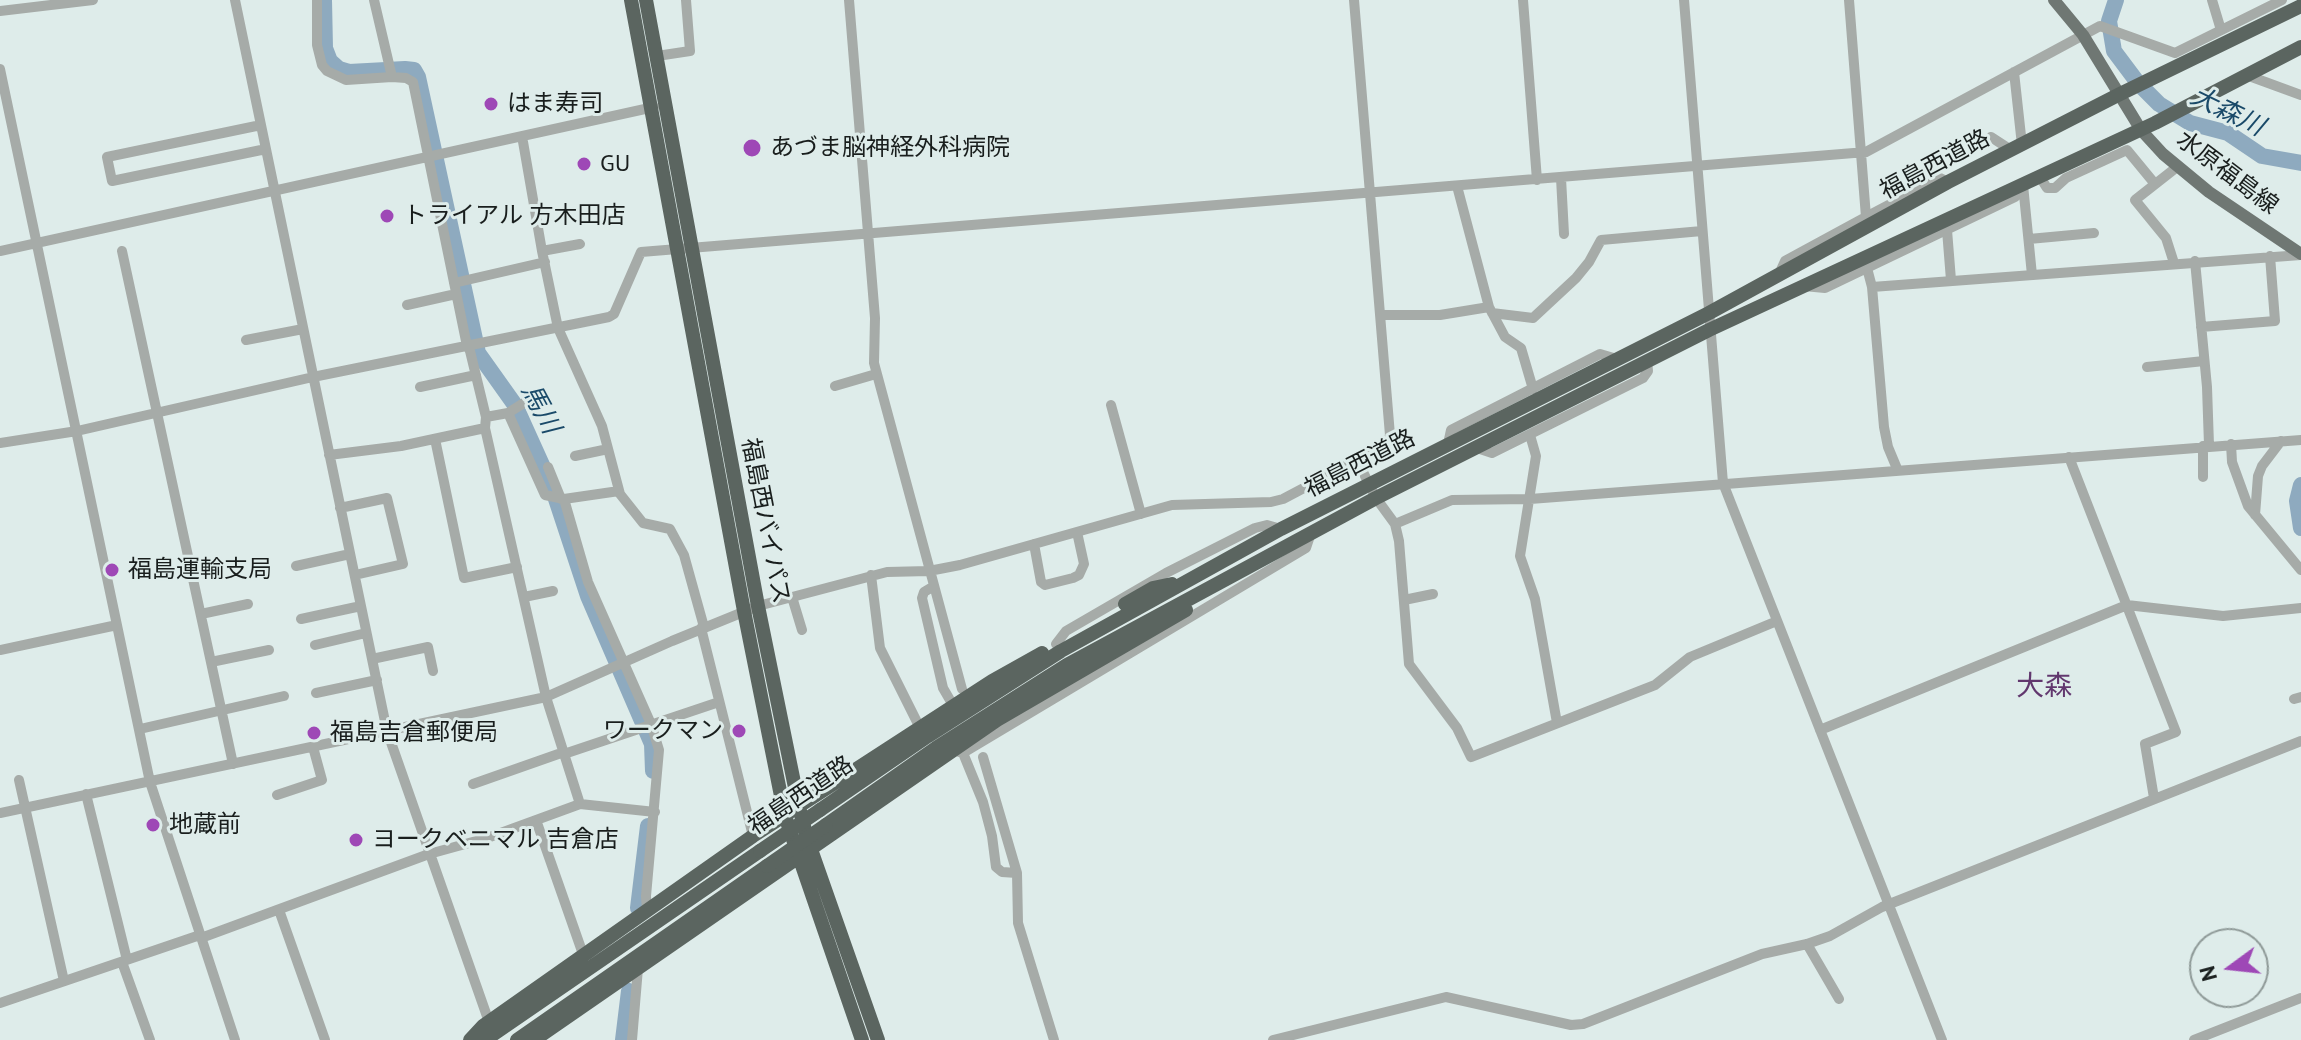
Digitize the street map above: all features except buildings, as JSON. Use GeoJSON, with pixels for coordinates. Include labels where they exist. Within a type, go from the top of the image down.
{"type":"FeatureCollection","features":[{"type":"Feature","properties":{"kind":"highway","name":"福島西バイパス"},"geometry":{"type":"LineString","coordinates":[[631,0],[658,106],[685,248],[751,608],[785,816],[862,1040]]}},
{"type":"Feature","properties":{"kind":"highway","name":"福島西バイパス"},"geometry":{"type":"LineString","coordinates":[[646,0],[657,56],[658,106]]}},
{"type":"Feature","properties":{"kind":"highway","name":"福島西道路"},"geometry":{"type":"LineString","coordinates":[[517,1040],[936,748],[1067,665],[1311,533],[1448,444],[1709,313],[1948,182],[2291,4]]}},
{"type":"Feature","properties":{"kind":"highway","name":"福島西道路"},"geometry":{"type":"LineString","coordinates":[[485,1040],[928,736],[1061,651],[1182,583],[1281,529],[1477,448],[1709,330],[2148,126],[2301,47]]}},
{"type":"Feature","properties":{"kind":"highway"},"geometry":{"type":"LineString","coordinates":[[470,1040],[489,1022],[753,836],[920,728],[1153,588],[1182,583]]}},
{"type":"Feature","properties":{"kind":"highway"},"geometry":{"type":"LineString","coordinates":[[534,1040],[958,752],[997,720],[1186,610],[1216,583]]}},
{"type":"Feature","properties":{"kind":"highway","name":"福島西バイパス"},"geometry":{"type":"LineString","coordinates":[[751,608],[811,849],[878,1040]]}},
{"type":"Feature","properties":{"kind":"main road","name":"水原福島線"},"geometry":{"type":"LineString","coordinates":[[2054,0],[2125,91],[2177,167],[2301,254]]}},
{"type":"Feature","properties":{"kind":"street"},"geometry":{"type":"LineString","coordinates":[[0,11],[93,0]]}},
{"type":"Feature","properties":{"kind":"street"},"geometry":{"type":"LineString","coordinates":[[235,0],[387,731],[489,1022]]}},
{"type":"Feature","properties":{"kind":"street"},"geometry":{"type":"LineString","coordinates":[[317,0],[317,45],[322,65],[327,71],[346,80],[391,72],[413,82],[474,345],[485,423],[546,697],[580,804]]}},
{"type":"Feature","properties":{"kind":"street"},"geometry":{"type":"LineString","coordinates":[[374,0],[391,72]]}},
{"type":"Feature","properties":{"kind":"street"},"geometry":{"type":"LineString","coordinates":[[657,56],[690,51],[686,0]]}},
{"type":"Feature","properties":{"kind":"street"},"geometry":{"type":"LineString","coordinates":[[849,0],[875,318],[872,349],[876,374],[962,689]]}},
{"type":"Feature","properties":{"kind":"street"},"geometry":{"type":"LineString","coordinates":[[0,813],[546,697],[751,608],[871,575],[929,571],[960,565],[1172,505],[1283,499],[1387,444],[1390,435],[1354,0]]}},
{"type":"Feature","properties":{"kind":"street"},"geometry":{"type":"LineString","coordinates":[[1523,0],[1537,180]]}},
{"type":"Feature","properties":{"kind":"street"},"geometry":{"type":"LineString","coordinates":[[1684,0],[1723,483],[1942,1040]]}},
{"type":"Feature","properties":{"kind":"street"},"geometry":{"type":"LineString","coordinates":[[1849,0],[1866,217]]}},
{"type":"Feature","properties":{"kind":"street"},"geometry":{"type":"LineString","coordinates":[[2212,0],[2221,30]]}},
{"type":"Feature","properties":{"kind":"street"},"geometry":{"type":"LineString","coordinates":[[0,443],[77,431],[313,377],[614,314],[641,252],[1862,153],[2100,26],[2175,53],[2221,30],[2291,4]]}},
{"type":"Feature","properties":{"kind":"street"},"geometry":{"type":"LineString","coordinates":[[0,69],[150,782],[235,1040]]}},
{"type":"Feature","properties":{"kind":"street"},"geometry":{"type":"LineString","coordinates":[[1991,137],[2016,148],[2014,72]]}},
{"type":"Feature","properties":{"kind":"street"},"geometry":{"type":"LineString","coordinates":[[2249,76],[2301,95]]}},
{"type":"Feature","properties":{"kind":"street"},"geometry":{"type":"LineString","coordinates":[[0,251],[658,106]]}},
{"type":"Feature","properties":{"kind":"street"},"geometry":{"type":"LineString","coordinates":[[261,125],[107,157],[112,181],[266,149]]}},
{"type":"Feature","properties":{"kind":"street"},"geometry":{"type":"LineString","coordinates":[[522,136],[558,328],[602,426],[619,491],[643,523],[670,529],[684,555],[753,836]]}},
{"type":"Feature","properties":{"kind":"street"},"geometry":{"type":"LineString","coordinates":[[2040,177],[2047,188],[2055,188],[2066,178],[2127,150],[2155,184]]}},
{"type":"Feature","properties":{"kind":"street"},"geometry":{"type":"LineString","coordinates":[[2174,263],[2166,238],[2135,200],[2177,167]]}},
{"type":"Feature","properties":{"kind":"street"},"geometry":{"type":"LineString","coordinates":[[1561,178],[1564,234]]}},
{"type":"Feature","properties":{"kind":"street"},"geometry":{"type":"LineString","coordinates":[[1780,272],[1785,261],[1866,217],[1940,178],[1948,182]]}},
{"type":"Feature","properties":{"kind":"street"},"geometry":{"type":"LineString","coordinates":[[1804,286],[1825,288],[2015,197],[2023,185]]}},
{"type":"Feature","properties":{"kind":"street"},"geometry":{"type":"LineString","coordinates":[[2023,185],[2032,275]]}},
{"type":"Feature","properties":{"kind":"street"},"geometry":{"type":"LineString","coordinates":[[1457,186],[1490,310],[1505,337],[1521,348],[1533,389]]}},
{"type":"Feature","properties":{"kind":"street"},"geometry":{"type":"LineString","coordinates":[[1947,230],[1951,280]]}},
{"type":"Feature","properties":{"kind":"street"},"geometry":{"type":"LineString","coordinates":[[1380,315],[1440,315],[1490,310],[1533,318],[1576,278],[1601,240],[1702,231]]}},
{"type":"Feature","properties":{"kind":"street"},"geometry":{"type":"LineString","coordinates":[[2029,239],[2094,233]]}},
{"type":"Feature","properties":{"kind":"street"},"geometry":{"type":"LineString","coordinates":[[407,305],[459,284],[580,244]]}},
{"type":"Feature","properties":{"kind":"street"},"geometry":{"type":"LineString","coordinates":[[122,251],[233,764]]}},
{"type":"Feature","properties":{"kind":"street"},"geometry":{"type":"LineString","coordinates":[[1872,287],[2301,254]]}},
{"type":"Feature","properties":{"kind":"street"},"geometry":{"type":"LineString","coordinates":[[2201,327],[2275,321],[2270,256]]}},
{"type":"Feature","properties":{"kind":"street"},"geometry":{"type":"LineString","coordinates":[[2195,261],[2204,361],[2206,445],[2203,477]]}},
{"type":"Feature","properties":{"kind":"street"},"geometry":{"type":"LineString","coordinates":[[1867,268],[1872,287],[1884,427],[1898,471]]}},
{"type":"Feature","properties":{"kind":"street"},"geometry":{"type":"LineString","coordinates":[[246,340],[303,329]]}},
{"type":"Feature","properties":{"kind":"street"},"geometry":{"type":"LineString","coordinates":[[1448,444],[1451,430],[1600,354],[1617,359]]}},
{"type":"Feature","properties":{"kind":"street"},"geometry":{"type":"LineString","coordinates":[[1477,448],[1492,453],[1643,378],[1648,371],[1647,361]]}},
{"type":"Feature","properties":{"kind":"street"},"geometry":{"type":"LineString","coordinates":[[2147,367],[2204,361]]}},
{"type":"Feature","properties":{"kind":"street"},"geometry":{"type":"LineString","coordinates":[[835,386],[876,374]]}},
{"type":"Feature","properties":{"kind":"street"},"geometry":{"type":"LineString","coordinates":[[420,387],[476,375]]}},
{"type":"Feature","properties":{"kind":"street"},"geometry":{"type":"LineString","coordinates":[[329,455],[435,439],[485,423],[541,397]]}},
{"type":"Feature","properties":{"kind":"street"},"geometry":{"type":"LineString","coordinates":[[1111,405],[1141,514]]}},
{"type":"Feature","properties":{"kind":"street"},"geometry":{"type":"LineString","coordinates":[[513,409],[545,495],[558,499],[619,491]]}},
{"type":"Feature","properties":{"kind":"street"},"geometry":{"type":"LineString","coordinates":[[1530,435],[1536,456],[1520,556],[1535,599],[1557,723]]}},
{"type":"Feature","properties":{"kind":"street"},"geometry":{"type":"LineString","coordinates":[[435,439],[464,578],[517,567]]}},
{"type":"Feature","properties":{"kind":"street"},"geometry":{"type":"LineString","coordinates":[[1395,524],[1452,500],[1530,499],[2301,440]]}},
{"type":"Feature","properties":{"kind":"street"},"geometry":{"type":"LineString","coordinates":[[2255,516],[2258,476],[2281,441]]}},
{"type":"Feature","properties":{"kind":"street"},"geometry":{"type":"LineString","coordinates":[[2231,444],[2239,486],[2255,516],[2301,570]]}},
{"type":"Feature","properties":{"kind":"street"},"geometry":{"type":"LineString","coordinates":[[575,456],[608,449]]}},
{"type":"Feature","properties":{"kind":"street"},"geometry":{"type":"LineString","coordinates":[[2069,457],[2176,732],[2145,744],[2154,798]]}},
{"type":"Feature","properties":{"kind":"street"},"geometry":{"type":"LineString","coordinates":[[1357,460],[1395,524],[1409,664],[1457,728],[1471,757],[1655,685],[1690,657],[1777,621]]}},
{"type":"Feature","properties":{"kind":"street"},"geometry":{"type":"LineString","coordinates":[[548,467],[619,664],[659,750],[660,762],[651,812],[647,911]]}},
{"type":"Feature","properties":{"kind":"street"},"geometry":{"type":"LineString","coordinates":[[340,508],[387,498],[403,564],[355,575]]}},
{"type":"Feature","properties":{"kind":"street"},"geometry":{"type":"LineString","coordinates":[[1056,644],[1066,631],[1166,573],[1255,528],[1267,525],[1281,529]]}},
{"type":"Feature","properties":{"kind":"street"},"geometry":{"type":"LineString","coordinates":[[1034,544],[1041,582],[1045,585],[1073,578],[1079,575],[1084,564],[1077,532]]}},
{"type":"Feature","properties":{"kind":"street"},"geometry":{"type":"LineString","coordinates":[[1017,873],[1002,872],[996,867],[983,802],[958,752],[1306,548],[1311,533]]}},
{"type":"Feature","properties":{"kind":"street"},"geometry":{"type":"LineString","coordinates":[[296,566],[350,554]]}},
{"type":"Feature","properties":{"kind":"street"},"geometry":{"type":"LineString","coordinates":[[871,575],[880,648],[920,728]]}},
{"type":"Feature","properties":{"kind":"street"},"geometry":{"type":"LineString","coordinates":[[934,586],[924,592],[922,598],[943,688],[954,707]]}},
{"type":"Feature","properties":{"kind":"street"},"geometry":{"type":"LineString","coordinates":[[524,597],[553,591]]}},
{"type":"Feature","properties":{"kind":"street"},"geometry":{"type":"LineString","coordinates":[[1404,600],[1433,594]]}},
{"type":"Feature","properties":{"kind":"street"},"geometry":{"type":"LineString","coordinates":[[792,597],[802,630]]}},
{"type":"Feature","properties":{"kind":"street"},"geometry":{"type":"LineString","coordinates":[[201,614],[248,604]]}},
{"type":"Feature","properties":{"kind":"street"},"geometry":{"type":"LineString","coordinates":[[1820,730],[2127,605],[2223,616],[2301,608]]}},
{"type":"Feature","properties":{"kind":"street"},"geometry":{"type":"LineString","coordinates":[[301,619],[361,606]]}},
{"type":"Feature","properties":{"kind":"street"},"geometry":{"type":"LineString","coordinates":[[0,650],[117,625]]}},
{"type":"Feature","properties":{"kind":"street"},"geometry":{"type":"LineString","coordinates":[[315,645],[366,633]]}},
{"type":"Feature","properties":{"kind":"street"},"geometry":{"type":"LineString","coordinates":[[372,659],[428,647],[433,671]]}},
{"type":"Feature","properties":{"kind":"street"},"geometry":{"type":"LineString","coordinates":[[211,662],[269,650]]}},
{"type":"Feature","properties":{"kind":"street"},"geometry":{"type":"LineString","coordinates":[[316,693],[377,680]]}},
{"type":"Feature","properties":{"kind":"street"},"geometry":{"type":"LineString","coordinates":[[140,729],[284,696]]}},
{"type":"Feature","properties":{"kind":"street"},"geometry":{"type":"LineString","coordinates":[[473,784],[719,702]]}},
{"type":"Feature","properties":{"kind":"street"},"geometry":{"type":"LineString","coordinates":[[1273,1040],[1446,997],[1571,1025],[1583,1024],[1762,954],[1830,936],[1889,904],[2301,741]]}},
{"type":"Feature","properties":{"kind":"street"},"geometry":{"type":"LineString","coordinates":[[277,795],[322,780],[313,747]]}},
{"type":"Feature","properties":{"kind":"street"},"geometry":{"type":"LineString","coordinates":[[983,757],[1017,873],[1018,923],[1054,1040]]}},
{"type":"Feature","properties":{"kind":"street"},"geometry":{"type":"LineString","coordinates":[[19,780],[64,981]]}},
{"type":"Feature","properties":{"kind":"street"},"geometry":{"type":"LineString","coordinates":[[86,794],[125,961],[150,1040]]}},
{"type":"Feature","properties":{"kind":"street"},"geometry":{"type":"LineString","coordinates":[[0,1003],[279,910],[429,854],[580,804],[651,812]]}},
{"type":"Feature","properties":{"kind":"street"},"geometry":{"type":"LineString","coordinates":[[536,820],[584,957]]}},
{"type":"Feature","properties":{"kind":"street"},"geometry":{"type":"LineString","coordinates":[[279,910],[325,1040]]}},
{"type":"Feature","properties":{"kind":"street"},"geometry":{"type":"LineString","coordinates":[[1807,944],[1839,999]]}},
{"type":"Feature","properties":{"kind":"street"},"geometry":{"type":"LineString","coordinates":[[632,1040],[638,968]]}},
{"type":"Feature","properties":{"kind":"street"},"geometry":{"type":"LineString","coordinates":[[2194,1040],[2301,998]]}},
{"type":"Feature","properties":{"kind":"waterway","name":"馬川"},"geometry":{"type":"LineString","coordinates":[[324,0],[325,48],[330,61],[339,69],[349,72],[405,69],[414,70],[418,77],[478,353],[515,405],[552,487],[588,596],[652,744],[653,771]]}},
{"type":"Feature","properties":{"kind":"waterway","name":"大森川"},"geometry":{"type":"LineString","coordinates":[[2116,0],[2109,21],[2114,51],[2138,83],[2159,104],[2190,123],[2228,133],[2262,156],[2301,163]]}},
{"type":"Feature","properties":{"kind":"waterway","name":"大森川"},"geometry":{"type":"LineString","coordinates":[[2301,485],[2297,501],[2301,528]]}},
{"type":"Feature","properties":{"kind":"waterway","name":"馬川"},"geometry":{"type":"LineString","coordinates":[[638,908],[648,826]]}},
{"type":"Feature","properties":{"kind":"waterway","name":"馬川"},"geometry":{"type":"LineString","coordinates":[[623,1040],[629,991]]}},
{"type":"Feature","properties":{"kind":"place","name":"はま寿司"},"geometry":{"type":"Point","coordinates":[491,104]}},
{"type":"Feature","properties":{"kind":"place","name":"あづま脳神経外科病院"},"geometry":{"type":"Point","coordinates":[752,148]}},
{"type":"Feature","properties":{"kind":"place","name":"GU"},"geometry":{"type":"Point","coordinates":[584,164]}},
{"type":"Feature","properties":{"kind":"place","name":"トライアル 方木田店"},"geometry":{"type":"Point","coordinates":[387,216]}},
{"type":"Feature","properties":{"kind":"place","name":"福島運輸支局"},"geometry":{"type":"Point","coordinates":[112,570]}},
{"type":"Feature","properties":{"kind":"place","name":"ワークマン"},"geometry":{"type":"Point","coordinates":[739,731]}},
{"type":"Feature","properties":{"kind":"place","name":"福島吉倉郵便局"},"geometry":{"type":"Point","coordinates":[314,733]}},
{"type":"Feature","properties":{"kind":"place","name":"地蔵前"},"geometry":{"type":"Point","coordinates":[153,825]}},
{"type":"Feature","properties":{"kind":"place","name":"ヨークベニマル 吉倉店"},"geometry":{"type":"Point","coordinates":[356,840]}},
{"type":"Feature","properties":{"kind":"district","name":"大森"},"geometry":{"type":"Point","coordinates":[2044,687]}}]}
